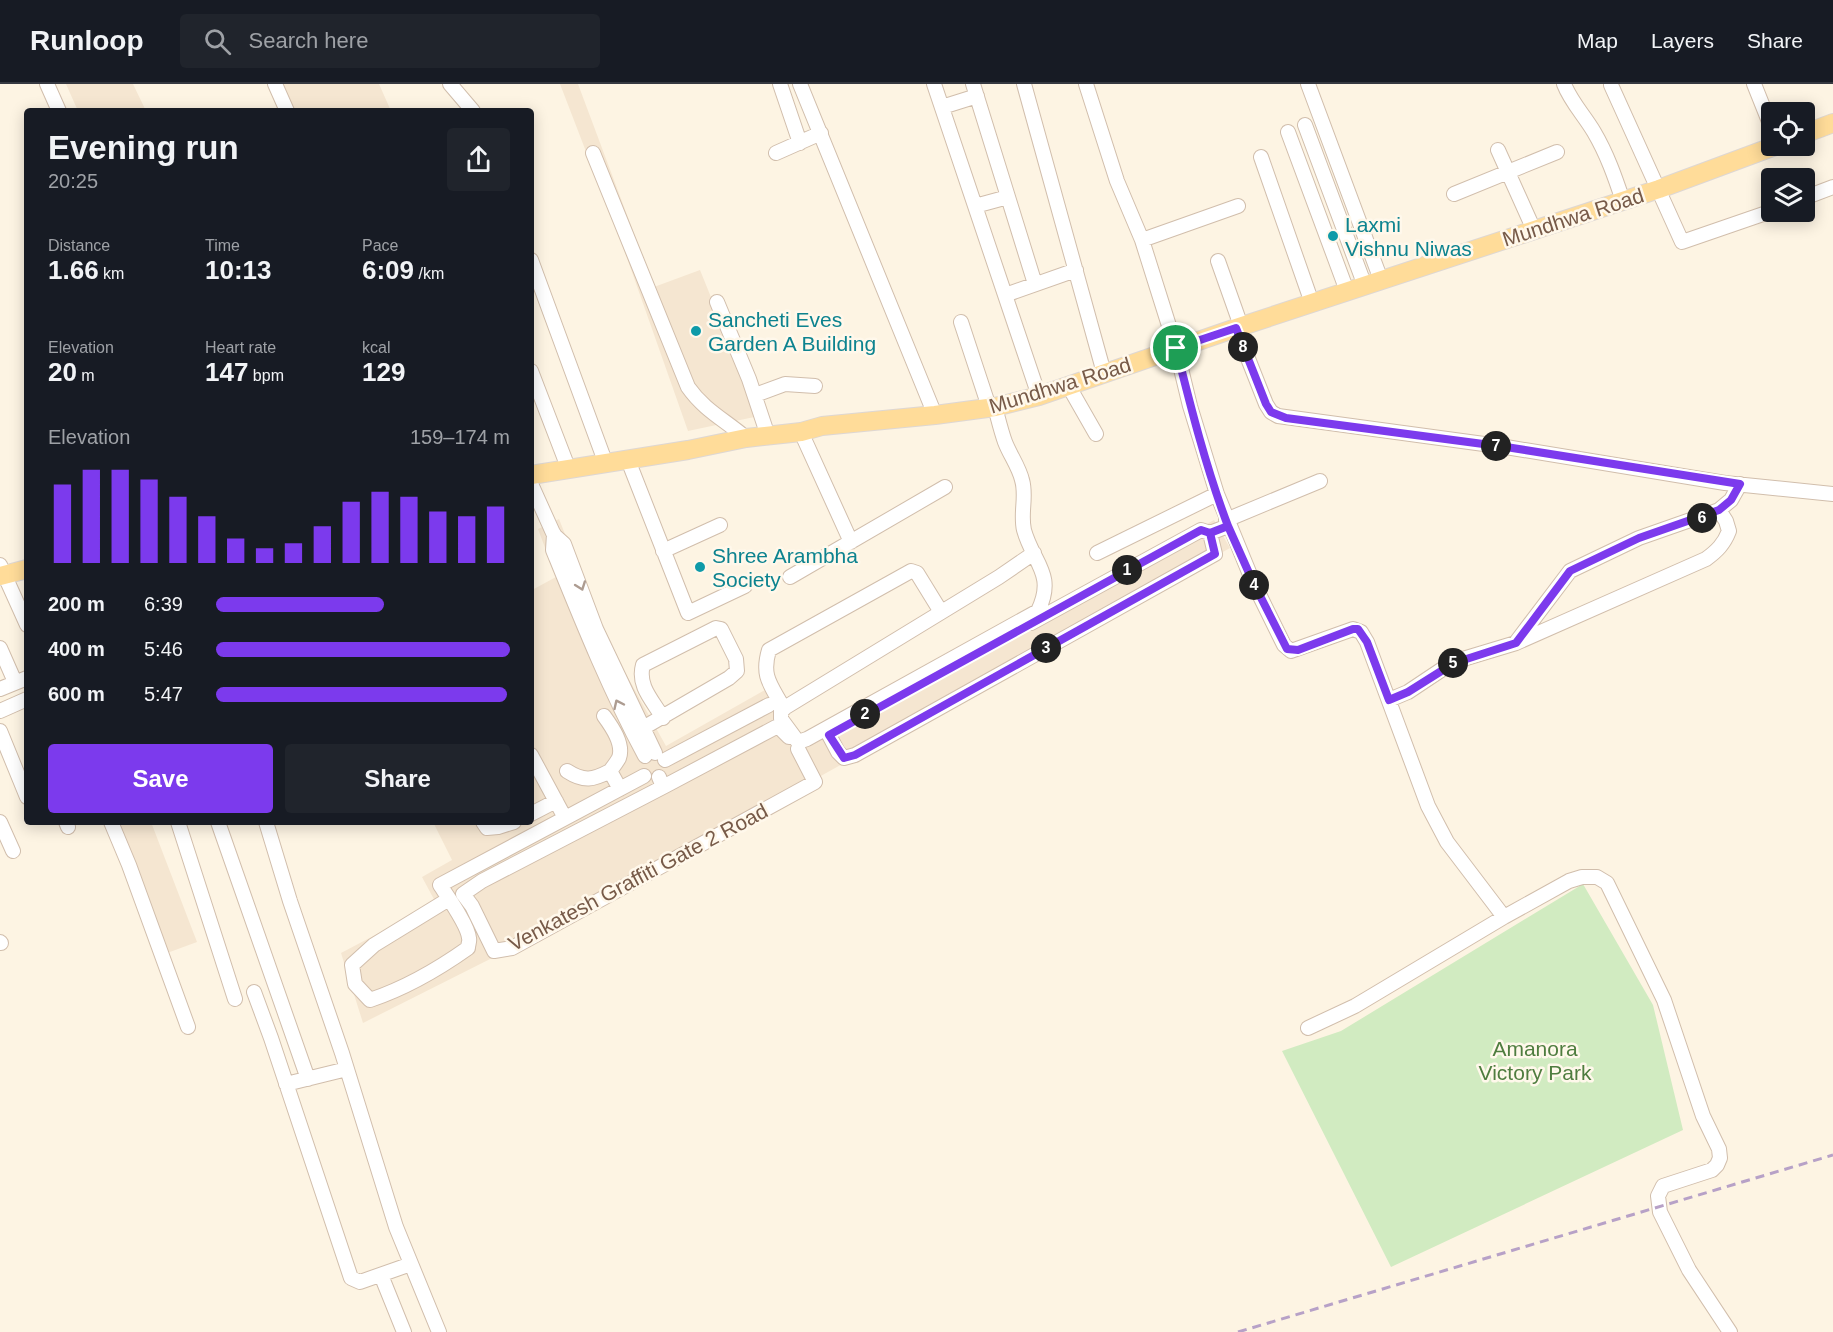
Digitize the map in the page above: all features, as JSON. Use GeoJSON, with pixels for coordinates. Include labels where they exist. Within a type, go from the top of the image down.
{"type":"FeatureCollection","features":[{"type":"Feature","properties":{"kind":"main road"},"geometry":{"type":"LineString","coordinates":[[1815,130],[1833,123]]}},
{"type":"Feature","properties":{"kind":"main road","name":"Mundhwa Road"},"geometry":{"type":"LineString","coordinates":[[534,475],[606,464],[746,438],[801,432],[822,426],[935,415],[992,407],[1039,396],[1238,327],[1659,189],[1761,151]]}},
{"type":"Feature","properties":{"kind":"main road"},"geometry":{"type":"LineString","coordinates":[[1,572],[24,569]]}},
{"type":"Feature","properties":{"kind":"street"},"geometry":{"type":"LineString","coordinates":[[47,84],[58,108]]}},
{"type":"Feature","properties":{"kind":"street"},"geometry":{"type":"LineString","coordinates":[[275,84],[286,108]]}},
{"type":"Feature","properties":{"kind":"street"},"geometry":{"type":"LineString","coordinates":[[450,84],[470,108]]}},
{"type":"Feature","properties":{"kind":"street"},"geometry":{"type":"LineString","coordinates":[[780,84],[800,143]]}},
{"type":"Feature","properties":{"kind":"street"},"geometry":{"type":"LineString","coordinates":[[800,84],[935,415]]}},
{"type":"Feature","properties":{"kind":"street"},"geometry":{"type":"LineString","coordinates":[[934,84],[1039,396]]}},
{"type":"Feature","properties":{"kind":"street"},"geometry":{"type":"LineString","coordinates":[[1024,84],[1104,373]]}},
{"type":"Feature","properties":{"kind":"street"},"geometry":{"type":"LineString","coordinates":[[1086,84],[1117,181],[1142,240],[1176,348],[1190,406],[1217,494],[1253,582],[1287,649],[1298,650],[1358,629],[1367,642],[1428,806],[1447,842],[1504,917]]}},
{"type":"Feature","properties":{"kind":"street"},"geometry":{"type":"LineString","coordinates":[[1308,84],[1373,283]]}},
{"type":"Feature","properties":{"kind":"street"},"geometry":{"type":"LineString","coordinates":[[1564,84],[1571,100],[1609,159],[1623,201]]}},
{"type":"Feature","properties":{"kind":"street"},"geometry":{"type":"LineString","coordinates":[[1754,84],[1761,102]]}},
{"type":"Feature","properties":{"kind":"street"},"geometry":{"type":"LineString","coordinates":[[1611,85],[1682,242],[1761,215]]}},
{"type":"Feature","properties":{"kind":"street"},"geometry":{"type":"LineString","coordinates":[[942,107],[975,90],[1035,284]]}},
{"type":"Feature","properties":{"kind":"street"},"geometry":{"type":"LineString","coordinates":[[1305,125],[1373,283]]}},
{"type":"Feature","properties":{"kind":"street"},"geometry":{"type":"LineString","coordinates":[[1288,132],[1347,291]]}},
{"type":"Feature","properties":{"kind":"street"},"geometry":{"type":"LineString","coordinates":[[776,153],[821,134]]}},
{"type":"Feature","properties":{"kind":"street"},"geometry":{"type":"LineString","coordinates":[[1498,150],[1534,230]]}},
{"type":"Feature","properties":{"kind":"street"},"geometry":{"type":"LineString","coordinates":[[1454,194],[1557,152]]}},
{"type":"Feature","properties":{"kind":"street"},"geometry":{"type":"LineString","coordinates":[[593,153],[688,387],[704,407],[746,438]]}},
{"type":"Feature","properties":{"kind":"street"},"geometry":{"type":"LineString","coordinates":[[1261,157],[1312,303]]}},
{"type":"Feature","properties":{"kind":"street"},"geometry":{"type":"LineString","coordinates":[[1815,194],[1833,187]]}},
{"type":"Feature","properties":{"kind":"street"},"geometry":{"type":"LineString","coordinates":[[975,206],[1008,197]]}},
{"type":"Feature","properties":{"kind":"street"},"geometry":{"type":"LineString","coordinates":[[1142,240],[1238,206]]}},
{"type":"Feature","properties":{"kind":"street"},"geometry":{"type":"LineString","coordinates":[[1218,261],[1238,327],[1266,404],[1271,412],[1278,416],[1518,449],[1740,484],[1833,494]]}},
{"type":"Feature","properties":{"kind":"street"},"geometry":{"type":"LineString","coordinates":[[534,268],[606,464]]}},
{"type":"Feature","properties":{"kind":"street"},"geometry":{"type":"LineString","coordinates":[[1005,295],[1076,270]]}},
{"type":"Feature","properties":{"kind":"street"},"geometry":{"type":"LineString","coordinates":[[717,302],[755,395],[768,436]]}},
{"type":"Feature","properties":{"kind":"street"},"geometry":{"type":"LineString","coordinates":[[961,322],[992,407],[1022,479],[1024,491],[1022,519],[1025,533],[1045,576],[1045,596],[1038,611],[807,739],[798,742],[781,719],[780,715],[784,709],[999,577],[1034,553]]}},
{"type":"Feature","properties":{"kind":"street"},"geometry":{"type":"LineString","coordinates":[[534,379],[569,470]]}},
{"type":"Feature","properties":{"kind":"street"},"geometry":{"type":"LineString","coordinates":[[755,395],[786,384],[815,386]]}},
{"type":"Feature","properties":{"kind":"street"},"geometry":{"type":"LineString","coordinates":[[1068,386],[1096,434]]}},
{"type":"Feature","properties":{"kind":"street"},"geometry":{"type":"LineString","coordinates":[[801,432],[851,542]]}},
{"type":"Feature","properties":{"kind":"street"},"geometry":{"type":"LineString","coordinates":[[628,460],[688,613],[745,586]]}},
{"type":"Feature","properties":{"kind":"street"},"geometry":{"type":"LineString","coordinates":[[798,749],[829,735],[1201,530],[1210,533],[1320,481]]}},
{"type":"Feature","properties":{"kind":"street"},"geometry":{"type":"LineString","coordinates":[[1516,643],[1570,571],[1639,538],[1719,510],[1731,500],[1740,484]]}},
{"type":"Feature","properties":{"kind":"street"},"geometry":{"type":"LineString","coordinates":[[790,576],[945,487]]}},
{"type":"Feature","properties":{"kind":"street"},"geometry":{"type":"LineString","coordinates":[[534,491],[554,534],[564,544],[596,628],[655,756]]}},
{"type":"Feature","properties":{"kind":"street"},"geometry":{"type":"LineString","coordinates":[[1097,553],[1217,494]]}},
{"type":"Feature","properties":{"kind":"street"},"geometry":{"type":"LineString","coordinates":[[1389,700],[1408,692],[1454,663],[1516,643],[1706,559],[1720,547],[1729,531],[1719,510]]}},
{"type":"Feature","properties":{"kind":"street"},"geometry":{"type":"LineString","coordinates":[[663,550],[720,525]]}},
{"type":"Feature","properties":{"kind":"street"},"geometry":{"type":"LineString","coordinates":[[829,735],[844,758],[855,755],[1215,554],[1210,533]]}},
{"type":"Feature","properties":{"kind":"street"},"geometry":{"type":"LineString","coordinates":[[449,899],[374,945],[352,965],[355,984],[370,1000],[394,992],[441,967],[468,948],[469,937],[449,899],[440,885],[620,789],[655,780],[666,769],[621,711],[552,550],[554,534]]}},
{"type":"Feature","properties":{"kind":"street"},"geometry":{"type":"LineString","coordinates":[[784,709],[765,673],[769,650],[911,571],[917,573],[941,612]]}},
{"type":"Feature","properties":{"kind":"street"},"geometry":{"type":"LineString","coordinates":[[1,572],[24,619]]}},
{"type":"Feature","properties":{"kind":"street"},"geometry":{"type":"LineString","coordinates":[[643,728],[663,718],[729,678],[737,671],[736,659],[721,629],[716,628],[643,665],[640,675],[641,683],[663,718]]}},
{"type":"Feature","properties":{"kind":"street"},"geometry":{"type":"LineString","coordinates":[[0,648],[21,680],[0,689]]}},
{"type":"Feature","properties":{"kind":"street"},"geometry":{"type":"LineString","coordinates":[[0,711],[24,700]]}},
{"type":"Feature","properties":{"kind":"street"},"geometry":{"type":"LineString","coordinates":[[655,780],[640,764],[769,705]]}},
{"type":"Feature","properties":{"kind":"street"},"geometry":{"type":"LineString","coordinates":[[567,771],[579,779],[598,778],[610,771],[620,757],[618,740],[604,716]]}},
{"type":"Feature","properties":{"kind":"street","name":"Venkatesh Graffiti Gate 2 Road"},"geometry":{"type":"LineString","coordinates":[[776,727],[781,729],[798,749],[815,782],[512,948],[494,951],[472,906],[463,894],[655,780],[776,727]]}},
{"type":"Feature","properties":{"kind":"street"},"geometry":{"type":"LineString","coordinates":[[0,731],[24,790]]}},
{"type":"Feature","properties":{"kind":"street"},"geometry":{"type":"LineString","coordinates":[[534,761],[565,818]]}},
{"type":"Feature","properties":{"kind":"street"},"geometry":{"type":"LineString","coordinates":[[610,771],[620,789]]}},
{"type":"Feature","properties":{"kind":"street"},"geometry":{"type":"LineString","coordinates":[[534,812],[556,801]]}},
{"type":"Feature","properties":{"kind":"street"},"geometry":{"type":"LineString","coordinates":[[0,822],[14,851]]}},
{"type":"Feature","properties":{"kind":"street"},"geometry":{"type":"LineString","coordinates":[[112,825],[188,1028]]}},
{"type":"Feature","properties":{"kind":"street"},"geometry":{"type":"LineString","coordinates":[[179,825],[235,999]]}},
{"type":"Feature","properties":{"kind":"street"},"geometry":{"type":"LineString","coordinates":[[219,825],[308,1079]]}},
{"type":"Feature","properties":{"kind":"street"},"geometry":{"type":"LineString","coordinates":[[267,825],[396,1227],[439,1332]]}},
{"type":"Feature","properties":{"kind":"street"},"geometry":{"type":"LineString","coordinates":[[484,825],[486,828],[504,825]]}},
{"type":"Feature","properties":{"kind":"street"},"geometry":{"type":"LineString","coordinates":[[1308,1028],[1355,1006],[1569,881],[1582,877],[1597,877],[1607,883],[1664,1000],[1703,1116],[1719,1149],[1720,1158],[1712,1170],[1663,1186],[1658,1196],[1660,1212],[1689,1270],[1730,1332]]}},
{"type":"Feature","properties":{"kind":"street"},"geometry":{"type":"LineString","coordinates":[[254,992],[351,1278],[360,1282],[411,1264]]}},
{"type":"Feature","properties":{"kind":"street"},"geometry":{"type":"LineString","coordinates":[[286,1084],[346,1069]]}},
{"type":"Feature","properties":{"kind":"street"},"geometry":{"type":"LineString","coordinates":[[381,1275],[404,1332]]}},
{"type":"Feature","properties":{"kind":"shaded area"},"geometry":{"type":"Polygon","coordinates":[[[66,84],[133,84],[145,108],[77,108],[66,84]]]}},
{"type":"Feature","properties":{"kind":"shaded area"},"geometry":{"type":"Polygon","coordinates":[[[283,84],[379,84],[390,108],[294,108],[283,84]]]}},
{"type":"Feature","properties":{"kind":"shaded area"},"geometry":{"type":"Polygon","coordinates":[[[560,84],[578,84],[654,287],[700,270],[759,416],[688,431],[627,258],[560,84]]]}},
{"type":"Feature","properties":{"kind":"shaded area"},"geometry":{"type":"Polygon","coordinates":[[[559,519],[607,640],[666,746],[765,690],[799,749],[1214,520],[1230,548],[512,948],[363,1023],[341,953],[436,903],[422,877],[452,860],[434,825],[534,825],[534,589],[556,577],[538,529],[559,519]]]}},
{"type":"Feature","properties":{"kind":"shaded area"},"geometry":{"type":"Polygon","coordinates":[[[109,825],[152,825],[197,942],[159,956],[109,825]]]}},
{"type":"Feature","properties":{"kind":"green space","name":"Amanora Victory Park"},"geometry":{"type":"Polygon","coordinates":[[[1583,884],[1653,1005],[1683,1130],[1391,1267],[1282,1051],[1341,1031],[1583,884]]]}},
{"type":"Feature","properties":{"kind":"railway"},"geometry":{"type":"LineString","coordinates":[[1238,1332],[1833,1155]]}},
{"type":"Feature","properties":{"kind":"place","name":"Laxmi Vishnu Niwas"},"geometry":{"type":"Point","coordinates":[1333,236]}},
{"type":"Feature","properties":{"kind":"place","name":"Sancheti Eves Garden A Building"},"geometry":{"type":"Point","coordinates":[696,331]}},
{"type":"Feature","properties":{"kind":"place","name":"Shree Arambha Society"},"geometry":{"type":"Point","coordinates":[700,567]}},
{"type":"Feature","properties":{"kind":"route"},"geometry":{"type":"LineString","coordinates":[[1176,348],[1190,406],[1228,526],[1210,533],[1201,530],[829,735],[844,758],[855,755],[1215,554],[1210,533],[1219,530],[1228,526],[1287,649],[1298,650],[1358,629],[1367,642],[1389,700],[1408,692],[1454,663],[1516,643],[1570,571],[1639,538],[1708,516],[1731,500],[1740,484],[1506,447],[1286,418],[1271,412],[1266,404],[1236,328],[1176,348]]}}]}
